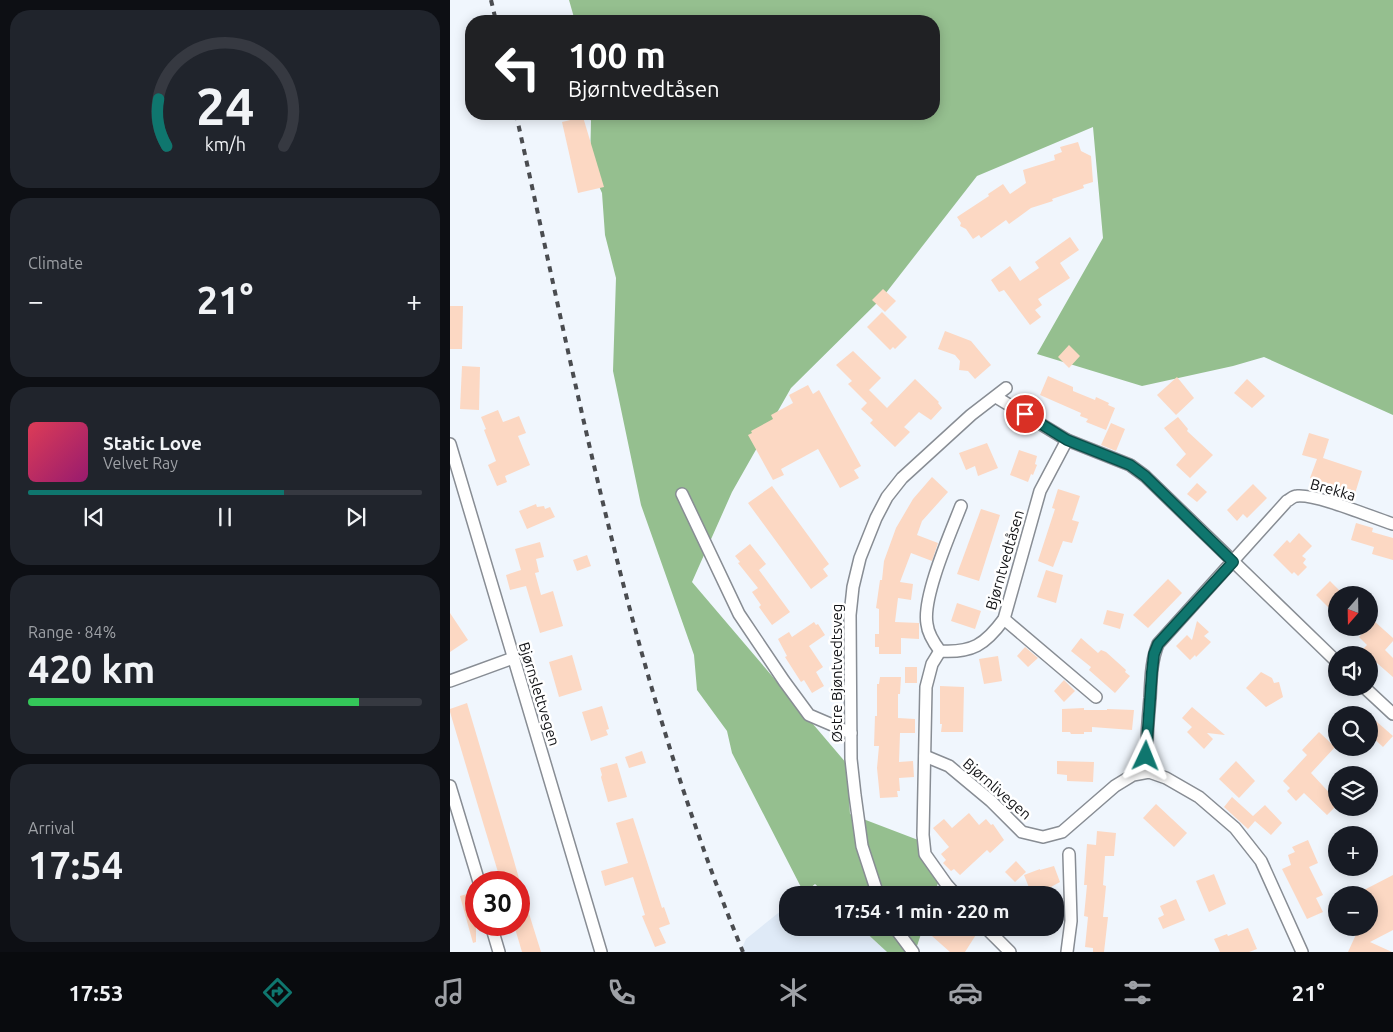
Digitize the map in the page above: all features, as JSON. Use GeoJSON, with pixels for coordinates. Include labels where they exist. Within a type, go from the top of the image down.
{"type":"FeatureCollection","features":[{"type":"Feature","properties":{"kind":"street","name":"Østre Bjøntvedtsveg"},"geometry":{"type":"LineString","coordinates":[[875,886],[868,868],[859,827],[853,777],[850,615],[853,587],[866,540],[887,498],[902,478],[971,414],[1006,388]]}},
{"type":"Feature","properties":{"kind":"street"},"geometry":{"type":"LineString","coordinates":[[996,397],[1067,440],[1130,465],[1145,476],[1328,653]]}},
{"type":"Feature","properties":{"kind":"street","name":"Bjørntvedtåsen"},"geometry":{"type":"LineString","coordinates":[[940,651],[956,652],[982,644],[994,633],[1004,619],[1040,492],[1067,440]]}},
{"type":"Feature","properties":{"kind":"street","name":"Bjørnslettvegen"},"geometry":{"type":"LineString","coordinates":[[450,446],[601,952]]}},
{"type":"Feature","properties":{"kind":"street"},"geometry":{"type":"LineString","coordinates":[[682,494],[739,614],[784,680],[809,715],[851,733]]}},
{"type":"Feature","properties":{"kind":"street","name":"Brekka"},"geometry":{"type":"LineString","coordinates":[[1233,562],[1287,501],[1295,496],[1323,500],[1393,524]]}},
{"type":"Feature","properties":{"kind":"street"},"geometry":{"type":"LineString","coordinates":[[948,886],[925,854],[923,835],[926,687],[932,664],[940,651],[932,639],[926,622],[929,598],[939,565],[962,506]]}},
{"type":"Feature","properties":{"kind":"street"},"geometry":{"type":"LineString","coordinates":[[1233,562],[1158,644],[1154,654],[1146,742],[1149,772],[1166,778],[1199,797],[1235,828],[1261,861],[1302,952]]}},
{"type":"Feature","properties":{"kind":"street"},"geometry":{"type":"LineString","coordinates":[[1004,619],[1096,697]]}},
{"type":"Feature","properties":{"kind":"street"},"geometry":{"type":"LineString","coordinates":[[450,681],[513,658]]}},
{"type":"Feature","properties":{"kind":"street"},"geometry":{"type":"LineString","coordinates":[[1374,696],[1393,714]]}},
{"type":"Feature","properties":{"kind":"street","name":"Bjørnlivegen"},"geometry":{"type":"LineString","coordinates":[[925,756],[949,766],[1022,832],[1043,837],[1062,832],[1115,786],[1133,775],[1149,772]]}},
{"type":"Feature","properties":{"kind":"street"},"geometry":{"type":"LineString","coordinates":[[450,786],[476,871]]}},
{"type":"Feature","properties":{"kind":"street"},"geometry":{"type":"LineString","coordinates":[[1067,952],[1071,921],[1069,854]]}},
{"type":"Feature","properties":{"kind":"street"},"geometry":{"type":"LineString","coordinates":[[495,936],[499,952]]}},
{"type":"Feature","properties":{"kind":"street"},"geometry":{"type":"LineString","coordinates":[[901,936],[913,952]]}},
{"type":"Feature","properties":{"kind":"street"},"geometry":{"type":"LineString","coordinates":[[994,936],[1010,952]]}},
{"type":"Feature","properties":{"kind":"shaded area"},"geometry":{"type":"Polygon","coordinates":[[[779,912],[779,936],[870,936],[887,952],[740,952],[746,939],[779,912]]]}},
{"type":"Feature","properties":{"kind":"green space"},"geometry":{"type":"Polygon","coordinates":[[[569,0],[1393,0],[1393,415],[1264,357],[1233,366],[1142,386],[1037,354],[1103,238],[1093,127],[977,176],[882,298],[791,388],[732,492],[692,582],[847,764],[850,814],[926,843],[939,880],[937,886],[817,886],[815,884],[813,886],[800,886],[732,753],[727,731],[697,690],[694,655],[641,505],[613,371],[616,278],[605,235],[602,193],[590,166],[591,120],[940,120],[940,15],[573,15],[569,0]]]}},
{"type":"Feature","properties":{"kind":"green space"},"geometry":{"type":"Polygon","coordinates":[[[870,936],[920,936],[915,952],[887,952],[870,936]]]}},
{"type":"Feature","properties":{"kind":"building"},"geometry":{"type":"Polygon","coordinates":[[[584,120],[604,187],[578,193],[562,122],[584,120]]]}},
{"type":"Feature","properties":{"kind":"building"},"geometry":{"type":"Polygon","coordinates":[[[1078,142],[1081,151],[1091,156],[1093,182],[1083,185],[1084,188],[1052,199],[1053,201],[1031,208],[1009,224],[1006,220],[981,238],[979,235],[973,239],[966,229],[960,226],[961,223],[957,217],[989,196],[988,194],[1003,184],[1010,194],[1026,183],[1023,170],[1055,160],[1054,155],[1062,152],[1060,147],[1078,142]]]}},
{"type":"Feature","properties":{"kind":"building"},"geometry":{"type":"Polygon","coordinates":[[[1070,237],[1079,250],[1060,263],[1070,278],[1038,299],[1042,305],[1035,310],[1041,317],[1030,325],[1004,290],[999,292],[991,280],[1010,266],[1020,281],[1039,268],[1035,262],[1070,237]]]}},
{"type":"Feature","properties":{"kind":"building"},"geometry":{"type":"Polygon","coordinates":[[[883,289],[896,301],[885,312],[872,300],[883,289]]]}},
{"type":"Feature","properties":{"kind":"building"},"geometry":{"type":"Polygon","coordinates":[[[450,306],[463,306],[462,349],[450,349],[450,306]]]}},
{"type":"Feature","properties":{"kind":"building"},"geometry":{"type":"Polygon","coordinates":[[[882,312],[907,337],[895,349],[893,347],[890,350],[867,327],[882,312]]]}},
{"type":"Feature","properties":{"kind":"building"},"geometry":{"type":"Polygon","coordinates":[[[945,331],[971,341],[991,365],[975,379],[968,371],[959,370],[960,361],[955,355],[938,349],[945,331]]]}},
{"type":"Feature","properties":{"kind":"building"},"geometry":{"type":"Polygon","coordinates":[[[1069,345],[1080,356],[1069,368],[1058,357],[1069,345]]]}},
{"type":"Feature","properties":{"kind":"building"},"geometry":{"type":"Polygon","coordinates":[[[853,351],[881,378],[869,390],[887,408],[915,379],[939,402],[942,408],[931,420],[919,412],[904,427],[910,432],[895,447],[870,423],[873,420],[861,409],[867,403],[848,384],[852,381],[836,365],[853,351]]]}},
{"type":"Feature","properties":{"kind":"building"},"geometry":{"type":"Polygon","coordinates":[[[462,366],[480,367],[479,410],[460,409],[462,366]]]}},
{"type":"Feature","properties":{"kind":"building"},"geometry":{"type":"Polygon","coordinates":[[[1048,376],[1073,387],[1073,391],[1095,400],[1096,397],[1115,408],[1106,430],[1086,422],[1088,419],[1080,416],[1081,413],[1040,395],[1048,376]]]}},
{"type":"Feature","properties":{"kind":"building"},"geometry":{"type":"Polygon","coordinates":[[[1177,377],[1194,398],[1176,415],[1157,395],[1177,377]]]}},
{"type":"Feature","properties":{"kind":"building"},"geometry":{"type":"Polygon","coordinates":[[[1247,379],[1265,396],[1252,408],[1234,393],[1247,379]]]}},
{"type":"Feature","properties":{"kind":"building"},"geometry":{"type":"Polygon","coordinates":[[[808,385],[813,394],[819,390],[861,466],[854,470],[859,478],[840,488],[818,449],[781,469],[784,475],[773,480],[748,435],[752,433],[751,431],[773,419],[771,415],[793,403],[789,395],[808,385]]]}},
{"type":"Feature","properties":{"kind":"building"},"geometry":{"type":"Polygon","coordinates":[[[498,410],[503,422],[519,416],[526,433],[518,436],[530,465],[505,476],[507,482],[497,486],[488,465],[496,461],[481,417],[498,410]]]}},
{"type":"Feature","properties":{"kind":"building"},"geometry":{"type":"Polygon","coordinates":[[[1178,417],[1188,429],[1187,431],[1213,455],[1190,478],[1176,465],[1186,454],[1164,428],[1178,417]]]}},
{"type":"Feature","properties":{"kind":"building"},"geometry":{"type":"Polygon","coordinates":[[[1111,423],[1125,429],[1116,451],[1101,445],[1111,423]]]}},
{"type":"Feature","properties":{"kind":"building"},"geometry":{"type":"Polygon","coordinates":[[[1309,433],[1329,439],[1323,458],[1362,471],[1353,500],[1330,492],[1329,485],[1310,478],[1317,459],[1302,455],[1309,433]]]}},
{"type":"Feature","properties":{"kind":"building"},"geometry":{"type":"Polygon","coordinates":[[[987,443],[998,468],[978,476],[975,466],[966,470],[959,453],[987,443]]]}},
{"type":"Feature","properties":{"kind":"building"},"geometry":{"type":"Polygon","coordinates":[[[1019,450],[1037,456],[1035,464],[1037,465],[1028,482],[1010,475],[1019,450]]]}},
{"type":"Feature","properties":{"kind":"building"},"geometry":{"type":"Polygon","coordinates":[[[932,477],[948,492],[922,521],[917,535],[938,543],[932,561],[911,553],[900,582],[913,584],[911,600],[898,598],[895,622],[919,623],[919,639],[901,638],[901,654],[879,654],[879,647],[875,647],[875,634],[879,634],[879,609],[876,608],[884,561],[896,528],[913,499],[932,477]]]}},
{"type":"Feature","properties":{"kind":"building"},"geometry":{"type":"Polygon","coordinates":[[[1197,483],[1207,492],[1197,502],[1187,494],[1197,483]]]}},
{"type":"Feature","properties":{"kind":"building"},"geometry":{"type":"Polygon","coordinates":[[[1253,484],[1267,498],[1247,518],[1243,514],[1237,521],[1227,510],[1253,484]]]}},
{"type":"Feature","properties":{"kind":"building"},"geometry":{"type":"Polygon","coordinates":[[[772,486],[829,564],[823,569],[828,576],[811,589],[748,503],[772,486]]]}},
{"type":"Feature","properties":{"kind":"building"},"geometry":{"type":"Polygon","coordinates":[[[1058,489],[1080,496],[1072,520],[1079,522],[1072,543],[1063,541],[1053,567],[1038,561],[1055,509],[1052,508],[1058,489]]]}},
{"type":"Feature","properties":{"kind":"building"},"geometry":{"type":"Polygon","coordinates":[[[536,504],[537,507],[544,506],[545,509],[550,507],[555,517],[527,529],[519,511],[536,504]]]}},
{"type":"Feature","properties":{"kind":"building"},"geometry":{"type":"Polygon","coordinates":[[[981,509],[1000,515],[979,581],[957,574],[981,509]]]}},
{"type":"Feature","properties":{"kind":"building"},"geometry":{"type":"Polygon","coordinates":[[[1356,523],[1373,528],[1372,532],[1393,538],[1393,560],[1372,554],[1374,547],[1351,540],[1356,523]]]}},
{"type":"Feature","properties":{"kind":"building"},"geometry":{"type":"Polygon","coordinates":[[[1299,533],[1312,546],[1302,556],[1306,559],[1303,563],[1307,567],[1298,576],[1294,572],[1292,574],[1273,555],[1287,540],[1290,543],[1299,533]]]}},
{"type":"Feature","properties":{"kind":"building"},"geometry":{"type":"Polygon","coordinates":[[[540,542],[544,557],[536,559],[539,572],[535,573],[541,595],[553,591],[563,626],[540,633],[526,586],[510,590],[506,575],[521,570],[515,549],[540,542]]]}},
{"type":"Feature","properties":{"kind":"building"},"geometry":{"type":"Polygon","coordinates":[[[750,544],[766,564],[759,570],[790,612],[772,625],[759,607],[761,605],[752,592],[758,588],[738,563],[740,562],[735,556],[750,544]]]}},
{"type":"Feature","properties":{"kind":"building"},"geometry":{"type":"Polygon","coordinates":[[[587,555],[591,566],[577,571],[573,560],[587,555]]]}},
{"type":"Feature","properties":{"kind":"building"},"geometry":{"type":"Polygon","coordinates":[[[1046,570],[1063,575],[1056,603],[1037,597],[1046,570]]]}},
{"type":"Feature","properties":{"kind":"building"},"geometry":{"type":"Polygon","coordinates":[[[1168,579],[1182,593],[1148,628],[1133,615],[1168,579]]]}},
{"type":"Feature","properties":{"kind":"building"},"geometry":{"type":"Polygon","coordinates":[[[1330,581],[1335,586],[1328,586],[1328,607],[1316,595],[1330,581]]]}},
{"type":"Feature","properties":{"kind":"building"},"geometry":{"type":"Polygon","coordinates":[[[957,603],[981,611],[975,629],[951,621],[957,603]]]}},
{"type":"Feature","properties":{"kind":"building"},"geometry":{"type":"Polygon","coordinates":[[[1107,610],[1124,614],[1120,629],[1103,624],[1107,610]]]}},
{"type":"Feature","properties":{"kind":"building"},"geometry":{"type":"Polygon","coordinates":[[[450,613],[468,640],[450,652],[450,613]]]}},
{"type":"Feature","properties":{"kind":"building"},"geometry":{"type":"Polygon","coordinates":[[[1197,621],[1209,632],[1204,636],[1211,642],[1196,657],[1195,655],[1190,660],[1176,646],[1187,635],[1192,640],[1197,621]]]}},
{"type":"Feature","properties":{"kind":"building"},"geometry":{"type":"Polygon","coordinates":[[[814,622],[816,625],[818,624],[825,635],[809,646],[823,667],[816,672],[824,686],[812,693],[804,680],[801,682],[785,657],[787,656],[778,639],[789,632],[792,637],[814,622]]]}},
{"type":"Feature","properties":{"kind":"building"},"geometry":{"type":"Polygon","coordinates":[[[1378,625],[1393,638],[1393,641],[1385,650],[1393,658],[1393,677],[1378,664],[1378,646],[1366,646],[1359,637],[1378,636],[1378,625]]]}},
{"type":"Feature","properties":{"kind":"building"},"geometry":{"type":"Polygon","coordinates":[[[1081,638],[1098,653],[1101,650],[1106,652],[1130,676],[1115,693],[1089,670],[1091,667],[1071,651],[1081,638]]]}},
{"type":"Feature","properties":{"kind":"building"},"geometry":{"type":"Polygon","coordinates":[[[1025,647],[1038,658],[1028,667],[1017,656],[1025,647]]]}},
{"type":"Feature","properties":{"kind":"building"},"geometry":{"type":"Polygon","coordinates":[[[572,655],[582,690],[559,697],[549,662],[572,655]]]}},
{"type":"Feature","properties":{"kind":"building"},"geometry":{"type":"Polygon","coordinates":[[[998,656],[1002,681],[984,684],[979,659],[998,656]]]}},
{"type":"Feature","properties":{"kind":"building"},"geometry":{"type":"Polygon","coordinates":[[[905,667],[917,667],[917,683],[905,683],[905,667]]]}},
{"type":"Feature","properties":{"kind":"building"},"geometry":{"type":"Polygon","coordinates":[[[1261,672],[1272,678],[1274,683],[1279,682],[1283,697],[1266,707],[1246,688],[1261,672]]]}},
{"type":"Feature","properties":{"kind":"building"},"geometry":{"type":"Polygon","coordinates":[[[880,677],[901,677],[900,694],[898,694],[898,718],[915,719],[915,733],[900,733],[899,762],[913,761],[914,777],[899,778],[900,791],[897,791],[898,797],[880,798],[877,768],[879,746],[874,746],[875,716],[877,716],[877,684],[879,684],[880,677]]]}},
{"type":"Feature","properties":{"kind":"building"},"geometry":{"type":"Polygon","coordinates":[[[1064,680],[1075,691],[1064,702],[1054,691],[1064,680]]]}},
{"type":"Feature","properties":{"kind":"building"},"geometry":{"type":"Polygon","coordinates":[[[940,686],[964,687],[963,732],[941,732],[940,686]]]}},
{"type":"Feature","properties":{"kind":"building"},"geometry":{"type":"Polygon","coordinates":[[[467,703],[517,871],[498,871],[450,709],[467,703]]]}},
{"type":"Feature","properties":{"kind":"building"},"geometry":{"type":"Polygon","coordinates":[[[602,706],[609,729],[606,730],[608,735],[591,741],[582,712],[602,706]]]}},
{"type":"Feature","properties":{"kind":"building"},"geometry":{"type":"Polygon","coordinates":[[[1192,707],[1225,735],[1207,733],[1213,739],[1204,749],[1187,732],[1192,727],[1182,718],[1192,707]]]}},
{"type":"Feature","properties":{"kind":"building"},"geometry":{"type":"Polygon","coordinates":[[[1084,708],[1084,710],[1134,710],[1132,730],[1092,727],[1092,732],[1084,732],[1084,734],[1062,732],[1062,709],[1084,708]]]}},
{"type":"Feature","properties":{"kind":"building"},"geometry":{"type":"Polygon","coordinates":[[[1378,723],[1393,736],[1383,747],[1378,742],[1378,723]]]}},
{"type":"Feature","properties":{"kind":"building"},"geometry":{"type":"Polygon","coordinates":[[[1319,732],[1328,740],[1328,755],[1311,773],[1328,791],[1327,815],[1304,793],[1296,801],[1287,791],[1290,788],[1283,781],[1307,755],[1302,750],[1319,732]]]}},
{"type":"Feature","properties":{"kind":"building"},"geometry":{"type":"Polygon","coordinates":[[[642,751],[646,763],[629,768],[625,757],[642,751]]]}},
{"type":"Feature","properties":{"kind":"building"},"geometry":{"type":"Polygon","coordinates":[[[1057,761],[1094,762],[1093,782],[1067,781],[1067,775],[1057,774],[1057,761]]]}},
{"type":"Feature","properties":{"kind":"building"},"geometry":{"type":"Polygon","coordinates":[[[1236,761],[1255,781],[1239,798],[1219,779],[1236,761]]]}},
{"type":"Feature","properties":{"kind":"building"},"geometry":{"type":"Polygon","coordinates":[[[617,763],[627,797],[608,802],[600,768],[617,763]]]}},
{"type":"Feature","properties":{"kind":"building"},"geometry":{"type":"Polygon","coordinates":[[[1232,797],[1253,816],[1265,805],[1282,823],[1271,835],[1255,821],[1248,829],[1224,807],[1232,797]]]}},
{"type":"Feature","properties":{"kind":"building"},"geometry":{"type":"Polygon","coordinates":[[[1156,804],[1187,833],[1174,847],[1143,818],[1156,804]]]}},
{"type":"Feature","properties":{"kind":"building"},"geometry":{"type":"Polygon","coordinates":[[[969,813],[979,825],[986,819],[991,825],[993,824],[1004,840],[990,853],[987,850],[960,875],[954,869],[951,871],[943,863],[946,860],[941,854],[949,847],[933,828],[944,819],[952,828],[969,813]]]}},
{"type":"Feature","properties":{"kind":"building"},"geometry":{"type":"Polygon","coordinates":[[[633,818],[662,908],[664,907],[670,924],[659,928],[666,943],[655,947],[642,916],[645,915],[633,877],[605,886],[601,871],[628,863],[616,823],[633,818]]]}},
{"type":"Feature","properties":{"kind":"building"},"geometry":{"type":"Polygon","coordinates":[[[1097,831],[1116,833],[1114,856],[1105,856],[1103,885],[1106,886],[1103,917],[1108,917],[1104,952],[1093,952],[1093,948],[1085,947],[1088,917],[1084,916],[1087,885],[1084,885],[1087,844],[1096,845],[1097,831]]]}},
{"type":"Feature","properties":{"kind":"building"},"geometry":{"type":"Polygon","coordinates":[[[1308,840],[1318,863],[1309,867],[1323,895],[1316,898],[1323,912],[1307,919],[1282,869],[1291,865],[1288,855],[1295,852],[1292,847],[1308,840]]]}},
{"type":"Feature","properties":{"kind":"building"},"geometry":{"type":"Polygon","coordinates":[[[1016,861],[1026,872],[1015,882],[1005,872],[1016,861]]]}},
{"type":"Feature","properties":{"kind":"building"},"geometry":{"type":"Polygon","coordinates":[[[1054,866],[1060,882],[1053,886],[1028,886],[1024,875],[1054,866]]]}},
{"type":"Feature","properties":{"kind":"building"},"geometry":{"type":"Polygon","coordinates":[[[1214,874],[1226,904],[1209,912],[1196,881],[1214,874]]]}},
{"type":"Feature","properties":{"kind":"building"},"geometry":{"type":"Polygon","coordinates":[[[1393,875],[1393,930],[1370,942],[1392,952],[1348,952],[1355,936],[1378,936],[1378,886],[1372,886],[1393,875]]]}},
{"type":"Feature","properties":{"kind":"building"},"geometry":{"type":"Polygon","coordinates":[[[465,895],[465,914],[460,896],[465,895]]]}},
{"type":"Feature","properties":{"kind":"building"},"geometry":{"type":"Polygon","coordinates":[[[1176,899],[1185,920],[1163,929],[1158,918],[1164,915],[1160,906],[1176,899]]]}},
{"type":"Feature","properties":{"kind":"building"},"geometry":{"type":"Polygon","coordinates":[[[530,917],[541,952],[522,952],[517,936],[530,936],[530,917]]]}},
{"type":"Feature","properties":{"kind":"building"},"geometry":{"type":"Polygon","coordinates":[[[1248,928],[1257,949],[1249,952],[1220,952],[1214,939],[1248,928]]]}},
{"type":"Feature","properties":{"kind":"building"},"geometry":{"type":"Polygon","coordinates":[[[471,936],[476,936],[476,942],[473,943],[471,936]]]}},
{"type":"Feature","properties":{"kind":"building"},"geometry":{"type":"Polygon","coordinates":[[[932,936],[975,936],[965,952],[950,952],[932,936]]]}},
{"type":"Feature","properties":{"kind":"railway"},"geometry":{"type":"LineString","coordinates":[[491,0],[495,15]]}},
{"type":"Feature","properties":{"kind":"railway"},"geometry":{"type":"LineString","coordinates":[[517,120],[586,432],[639,643],[670,747],[704,850],[743,952]]}},
{"type":"Feature","properties":{"kind":"route"},"geometry":{"type":"LineString","coordinates":[[1025,414],[1067,440],[1130,465],[1145,476],[1233,562],[1158,644],[1154,654],[1152,672],[1146,756]]}}]}
